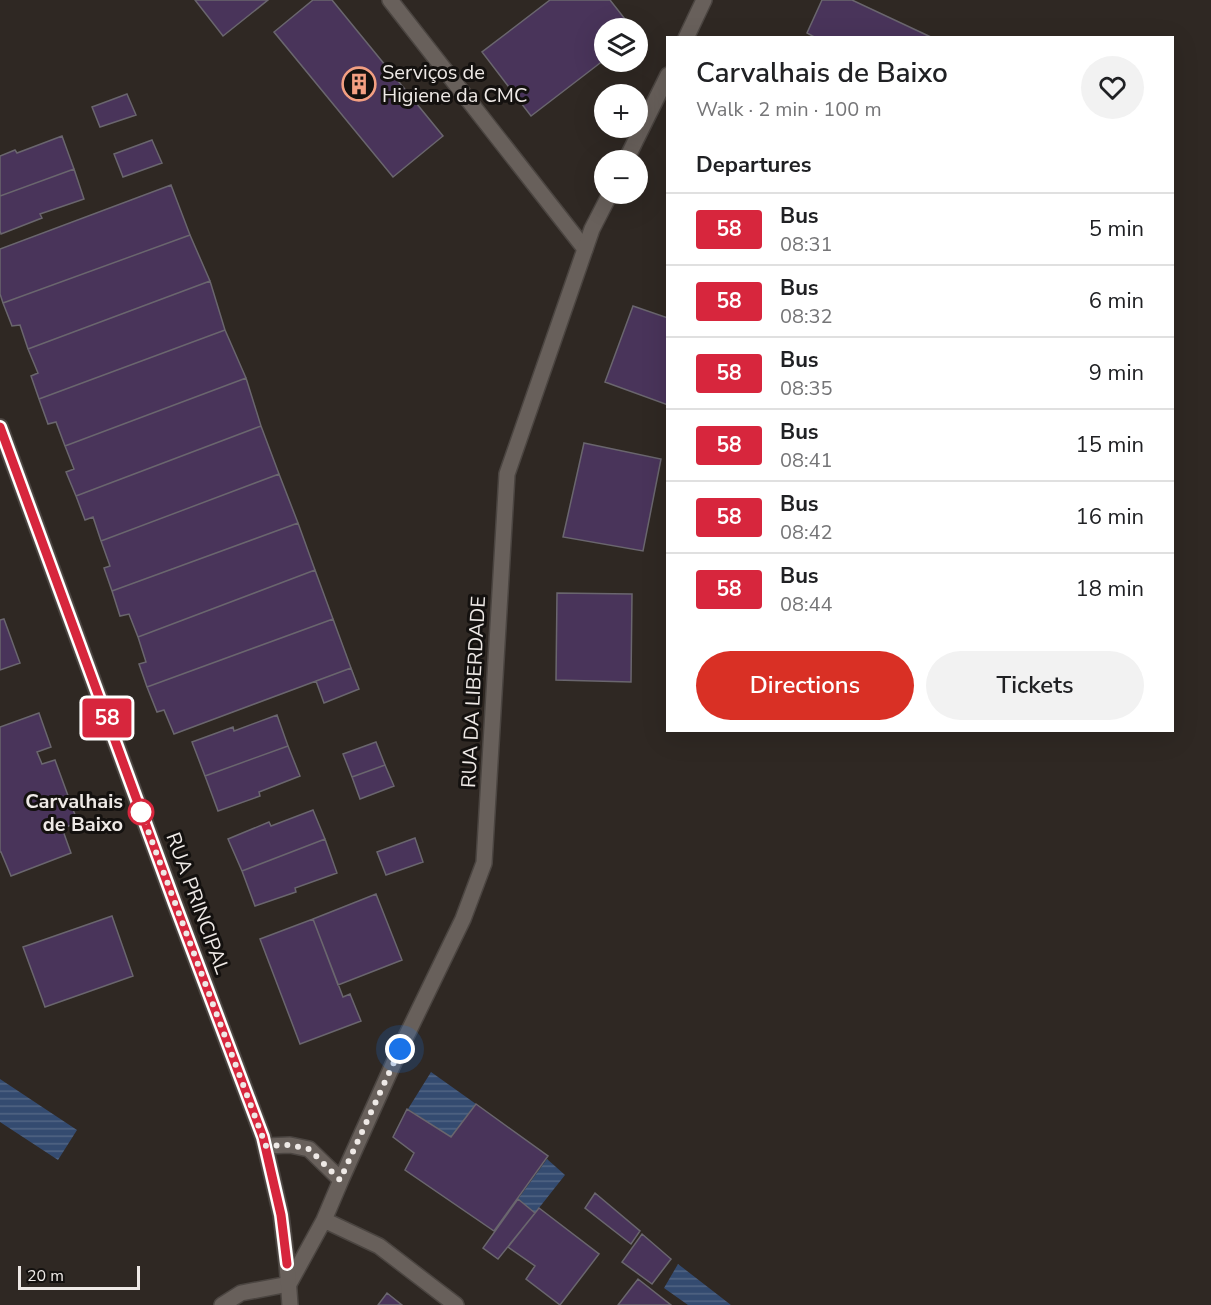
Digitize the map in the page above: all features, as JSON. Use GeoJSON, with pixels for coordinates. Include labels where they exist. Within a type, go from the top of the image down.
{"type":"FeatureCollection","features":[{"type":"Feature","properties":{"kind":"street"},"geometry":{"type":"LineString","coordinates":[[390,0],[585,249]]}},
{"type":"Feature","properties":{"kind":"street"},"geometry":{"type":"LineString","coordinates":[[687,36],[704,0]]}},
{"type":"Feature","properties":{"kind":"street"},"geometry":{"type":"LineString","coordinates":[[631,150],[666,79]]}},
{"type":"Feature","properties":{"kind":"street","name":"RUA DA LIBERDADE"},"geometry":{"type":"LineString","coordinates":[[289,1284],[324,1220],[395,1060],[463,918],[484,863],[507,474],[592,229],[605,204]]}},
{"type":"Feature","properties":{"kind":"street","name":"RUA PRINCIPAL"},"geometry":{"type":"LineString","coordinates":[[0,427],[266,1146],[281,1215],[290,1305]]}},
{"type":"Feature","properties":{"kind":"street"},"geometry":{"type":"LineString","coordinates":[[266,1146],[290,1145],[309,1149],[340,1180]]}},
{"type":"Feature","properties":{"kind":"street"},"geometry":{"type":"LineString","coordinates":[[324,1220],[379,1246],[456,1305]]}},
{"type":"Feature","properties":{"kind":"street"},"geometry":{"type":"LineString","coordinates":[[222,1305],[241,1293],[289,1284]]}},
{"type":"Feature","properties":{"kind":"water"},"geometry":{"type":"Polygon","coordinates":[[[431,1072],[476,1104],[451,1137],[408,1109],[431,1072]]]}},
{"type":"Feature","properties":{"kind":"water"},"geometry":{"type":"Polygon","coordinates":[[[0,1079],[77,1130],[58,1160],[0,1122],[0,1079]]]}},
{"type":"Feature","properties":{"kind":"water"},"geometry":{"type":"Polygon","coordinates":[[[547,1159],[565,1175],[535,1213],[518,1199],[547,1159]]]}},
{"type":"Feature","properties":{"kind":"water"},"geometry":{"type":"Polygon","coordinates":[[[678,1264],[731,1305],[688,1305],[664,1288],[678,1264]]]}},
{"type":"Feature","properties":{"kind":"building"},"geometry":{"type":"Polygon","coordinates":[[[195,0],[268,0],[223,36],[195,0]]]}},
{"type":"Feature","properties":{"kind":"building","name":"Serviços de Higiene da CMC"},"geometry":{"type":"Polygon","coordinates":[[[313,0],[332,0],[443,136],[393,177],[274,32],[313,0]]]}},
{"type":"Feature","properties":{"kind":"building","name":"Serviços de Higiene da CMC"},"geometry":{"type":"Polygon","coordinates":[[[550,0],[610,0],[624,18],[594,18],[594,68],[531,116],[482,52],[550,0]]]}},
{"type":"Feature","properties":{"kind":"building"},"geometry":{"type":"Polygon","coordinates":[[[822,0],[852,0],[929,36],[812,36],[807,33],[822,0]]]}},
{"type":"Feature","properties":{"kind":"building"},"geometry":{"type":"Polygon","coordinates":[[[127,94],[136,115],[100,127],[92,107],[127,94]]]}},
{"type":"Feature","properties":{"kind":"building"},"geometry":{"type":"Polygon","coordinates":[[[62,136],[74,169],[0,196],[0,156],[15,150],[17,153],[62,136]]]}},
{"type":"Feature","properties":{"kind":"building"},"geometry":{"type":"Polygon","coordinates":[[[152,140],[162,163],[123,177],[114,154],[152,140]]]}},
{"type":"Feature","properties":{"kind":"building"},"geometry":{"type":"Polygon","coordinates":[[[74,169],[84,199],[40,214],[42,218],[1,234],[0,196],[74,169]]]}},
{"type":"Feature","properties":{"kind":"building"},"geometry":{"type":"Polygon","coordinates":[[[171,185],[190,235],[3,303],[0,294],[0,249],[171,185]]]}},
{"type":"Feature","properties":{"kind":"building"},"geometry":{"type":"Polygon","coordinates":[[[190,235],[210,281],[28,349],[20,325],[12,326],[3,303],[190,235]]]}},
{"type":"Feature","properties":{"kind":"building"},"geometry":{"type":"Polygon","coordinates":[[[210,281],[225,330],[39,399],[31,376],[38,373],[28,349],[210,281]]]}},
{"type":"Feature","properties":{"kind":"building"},"geometry":{"type":"Polygon","coordinates":[[[633,306],[666,317],[666,404],[605,382],[633,306]]]}},
{"type":"Feature","properties":{"kind":"building"},"geometry":{"type":"Polygon","coordinates":[[[225,330],[246,378],[65,446],[56,422],[48,424],[39,399],[225,330]]]}},
{"type":"Feature","properties":{"kind":"building"},"geometry":{"type":"Polygon","coordinates":[[[246,378],[261,426],[76,496],[66,472],[74,469],[65,446],[246,378]]]}},
{"type":"Feature","properties":{"kind":"building"},"geometry":{"type":"Polygon","coordinates":[[[261,426],[279,474],[101,541],[93,517],[85,520],[76,496],[261,426]]]}},
{"type":"Feature","properties":{"kind":"building"},"geometry":{"type":"Polygon","coordinates":[[[584,443],[661,459],[643,551],[563,537],[584,443]]]}},
{"type":"Feature","properties":{"kind":"building"},"geometry":{"type":"Polygon","coordinates":[[[279,474],[298,523],[112,591],[104,568],[110,566],[101,541],[279,474]]]}},
{"type":"Feature","properties":{"kind":"building"},"geometry":{"type":"Polygon","coordinates":[[[298,523],[315,570],[138,637],[129,614],[120,616],[112,591],[298,523]]]}},
{"type":"Feature","properties":{"kind":"building"},"geometry":{"type":"Polygon","coordinates":[[[315,570],[333,619],[147,687],[139,664],[146,662],[138,637],[315,570]]]}},
{"type":"Feature","properties":{"kind":"building"},"geometry":{"type":"Polygon","coordinates":[[[557,593],[632,594],[631,682],[556,680],[557,593]]]}},
{"type":"Feature","properties":{"kind":"building"},"geometry":{"type":"Polygon","coordinates":[[[4,619],[20,663],[0,670],[0,620],[4,619]]]}},
{"type":"Feature","properties":{"kind":"building"},"geometry":{"type":"Polygon","coordinates":[[[333,619],[351,668],[174,734],[164,710],[157,712],[147,687],[333,619]]]}},
{"type":"Feature","properties":{"kind":"building"},"geometry":{"type":"Polygon","coordinates":[[[351,668],[359,689],[324,703],[316,681],[351,668]]]}},
{"type":"Feature","properties":{"kind":"building"},"geometry":{"type":"Polygon","coordinates":[[[39,713],[51,747],[37,752],[42,764],[55,760],[78,823],[62,828],[71,853],[11,876],[0,852],[0,727],[39,713]]]}},
{"type":"Feature","properties":{"kind":"building"},"geometry":{"type":"Polygon","coordinates":[[[277,715],[288,746],[205,776],[192,742],[233,727],[234,731],[277,715]]]}},
{"type":"Feature","properties":{"kind":"building"},"geometry":{"type":"Polygon","coordinates":[[[376,742],[385,765],[352,777],[343,754],[376,742]]]}},
{"type":"Feature","properties":{"kind":"building"},"geometry":{"type":"Polygon","coordinates":[[[288,746],[300,776],[259,792],[260,796],[218,811],[205,776],[288,746]]]}},
{"type":"Feature","properties":{"kind":"building"},"geometry":{"type":"Polygon","coordinates":[[[385,765],[394,786],[360,799],[352,777],[385,765]]]}},
{"type":"Feature","properties":{"kind":"building"},"geometry":{"type":"Polygon","coordinates":[[[313,810],[325,839],[242,871],[228,839],[269,822],[271,826],[313,810]]]}},
{"type":"Feature","properties":{"kind":"building"},"geometry":{"type":"Polygon","coordinates":[[[415,838],[423,862],[386,875],[377,852],[415,838]]]}},
{"type":"Feature","properties":{"kind":"building"},"geometry":{"type":"Polygon","coordinates":[[[325,839],[337,873],[295,888],[296,892],[255,906],[242,871],[325,839]]]}},
{"type":"Feature","properties":{"kind":"building"},"geometry":{"type":"Polygon","coordinates":[[[376,894],[402,960],[338,985],[313,919],[376,894]]]}},
{"type":"Feature","properties":{"kind":"building"},"geometry":{"type":"Polygon","coordinates":[[[112,916],[133,976],[45,1007],[23,947],[112,916]]]}},
{"type":"Feature","properties":{"kind":"building"},"geometry":{"type":"Polygon","coordinates":[[[313,919],[343,997],[350,994],[361,1021],[300,1044],[260,939],[313,919]]]}},
{"type":"Feature","properties":{"kind":"building"},"geometry":{"type":"Polygon","coordinates":[[[476,1104],[548,1156],[494,1231],[405,1170],[414,1153],[393,1137],[407,1109],[451,1137],[476,1104]]]}},
{"type":"Feature","properties":{"kind":"building"},"geometry":{"type":"Polygon","coordinates":[[[595,1193],[640,1231],[631,1244],[585,1208],[595,1193]]]}},
{"type":"Feature","properties":{"kind":"building"},"geometry":{"type":"Polygon","coordinates":[[[518,1199],[535,1213],[498,1259],[483,1248],[518,1199]]]}},
{"type":"Feature","properties":{"kind":"building"},"geometry":{"type":"Polygon","coordinates":[[[539,1208],[599,1254],[560,1305],[526,1279],[535,1266],[508,1247],[539,1208]]]}},
{"type":"Feature","properties":{"kind":"building"},"geometry":{"type":"Polygon","coordinates":[[[642,1234],[671,1259],[652,1284],[622,1262],[642,1234]]]}},
{"type":"Feature","properties":{"kind":"building"},"geometry":{"type":"Polygon","coordinates":[[[638,1279],[671,1305],[618,1305],[638,1279]]]}},
{"type":"Feature","properties":{"kind":"building"},"geometry":{"type":"Polygon","coordinates":[[[387,1293],[402,1305],[378,1305],[387,1293]]]}},
{"type":"Feature","properties":{"kind":"bus line","name":"58"},"geometry":{"type":"LineString","coordinates":[[0,427],[263,1137],[281,1215],[287,1264]]}},
{"type":"Feature","properties":{"kind":"place","name":"Serviços de Higiene da CMC"},"geometry":{"type":"Point","coordinates":[359,84]}},
{"type":"Feature","properties":{"kind":"place","name":"Carvalhais de Baixo"},"geometry":{"type":"Point","coordinates":[141,812]}},
{"type":"Feature","properties":{"kind":"route"},"geometry":{"type":"LineString","coordinates":[[141,812],[266,1146],[290,1145],[309,1149],[340,1180],[400,1049]]}}]}
